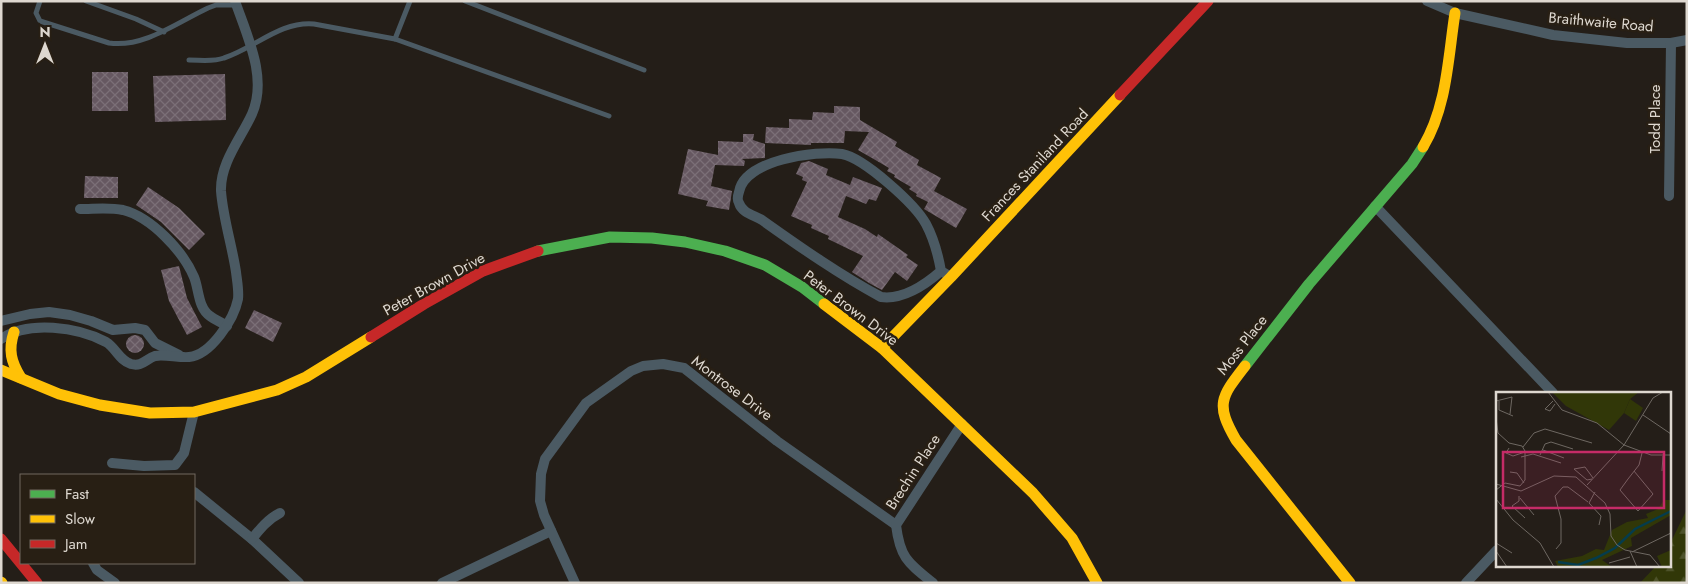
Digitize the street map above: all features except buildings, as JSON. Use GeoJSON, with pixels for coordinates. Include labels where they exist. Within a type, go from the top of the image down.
{"type":"FeatureCollection","features":[{"type":"Feature","properties":{"kind":"main road","name":"Frances Staniland Road"},"geometry":{"type":"LineString","coordinates":[[882,348],[946,274],[1208,1]]}},
{"type":"Feature","properties":{"kind":"main road","name":"Moss Place"},"geometry":{"type":"LineString","coordinates":[[1350,583],[1236,440],[1225,422],[1222,404],[1223,396],[1227,388],[1309,284],[1412,164],[1427,143],[1437,121],[1444,93],[1455,13]]}},
{"type":"Feature","properties":{"kind":"main road","name":"Peter Brown Drive"},"geometry":{"type":"LineString","coordinates":[[1,370],[59,394],[100,404],[150,413],[194,412],[276,390],[306,377],[424,304],[484,271],[539,250],[610,237],[652,238],[685,242],[725,251],[765,265],[802,287],[882,348],[1032,493],[1072,538],[1098,583]]}},
{"type":"Feature","properties":{"kind":"main road"},"geometry":{"type":"LineString","coordinates":[[14,332],[9,346],[10,357],[21,378]]}},
{"type":"Feature","properties":{"kind":"main road"},"geometry":{"type":"LineString","coordinates":[[1,539],[20,562]]}},
{"type":"Feature","properties":{"kind":"main road"},"geometry":{"type":"LineString","coordinates":[[21,564],[37,583]]}},
{"type":"Feature","properties":{"kind":"street","name":"Braithwaite Road"},"geometry":{"type":"LineString","coordinates":[[1427,1],[1455,13],[1553,35],[1627,43],[1670,43],[1687,40]]}},
{"type":"Feature","properties":{"kind":"street"},"geometry":{"type":"LineString","coordinates":[[1,339],[14,332],[27,329],[66,329],[105,341],[121,359],[131,364],[141,364],[155,356],[192,356],[204,350],[218,338],[227,326],[236,306],[238,287],[221,188],[225,168],[252,112],[257,93],[257,75],[236,3]]}},
{"type":"Feature","properties":{"kind":"street","name":"Todd Place"},"geometry":{"type":"LineString","coordinates":[[1669,196],[1670,43]]}},
{"type":"Feature","properties":{"kind":"street"},"geometry":{"type":"LineString","coordinates":[[820,153],[844,154],[870,169],[907,201],[925,223],[946,274],[900,296],[881,297],[790,240],[759,218],[744,211],[738,202],[742,181],[752,173],[785,159],[820,153]]}},
{"type":"Feature","properties":{"kind":"street"},"geometry":{"type":"LineString","coordinates":[[1375,206],[1552,392]]}},
{"type":"Feature","properties":{"kind":"street"},"geometry":{"type":"LineString","coordinates":[[80,209],[117,209],[136,215],[152,226],[171,243],[188,263],[202,304],[208,315],[227,326]]}},
{"type":"Feature","properties":{"kind":"street"},"geometry":{"type":"LineString","coordinates":[[1,321],[30,314],[49,312],[70,315],[113,330],[145,330],[155,343],[182,357]]}},
{"type":"Feature","properties":{"kind":"street","name":"Montrose Drive"},"geometry":{"type":"LineString","coordinates":[[575,583],[544,515],[540,501],[540,474],[546,459],[586,403],[631,370],[643,366],[662,364],[684,368],[777,441],[896,525]]}},
{"type":"Feature","properties":{"kind":"street"},"geometry":{"type":"LineString","coordinates":[[112,463],[176,470],[184,453],[194,412]]}},
{"type":"Feature","properties":{"kind":"street","name":"Brechin Place"},"geometry":{"type":"LineString","coordinates":[[933,583],[904,557],[899,547],[896,525],[962,424]]}},
{"type":"Feature","properties":{"kind":"street"},"geometry":{"type":"LineString","coordinates":[[195,493],[252,539],[300,583]]}},
{"type":"Feature","properties":{"kind":"street"},"geometry":{"type":"LineString","coordinates":[[252,539],[269,520],[280,513]]}},
{"type":"Feature","properties":{"kind":"street"},"geometry":{"type":"LineString","coordinates":[[442,583],[551,531]]}},
{"type":"Feature","properties":{"kind":"street"},"geometry":{"type":"LineString","coordinates":[[1466,583],[1496,551]]}},
{"type":"Feature","properties":{"kind":"street"},"geometry":{"type":"LineString","coordinates":[[94,564],[97,570],[114,583]]}},
{"type":"Feature","properties":{"kind":"lane"},"geometry":{"type":"LineString","coordinates":[[40,1],[36,13],[40,21],[109,43],[119,44],[130,43],[164,32],[216,5],[236,3]]}},
{"type":"Feature","properties":{"kind":"lane"},"geometry":{"type":"LineString","coordinates":[[86,1],[136,19],[164,32]]}},
{"type":"Feature","properties":{"kind":"lane"},"geometry":{"type":"LineString","coordinates":[[395,39],[410,1]]}},
{"type":"Feature","properties":{"kind":"lane"},"geometry":{"type":"LineString","coordinates":[[465,1],[644,70]]}},
{"type":"Feature","properties":{"kind":"lane"},"geometry":{"type":"LineString","coordinates":[[189,60],[211,61],[223,58],[250,47],[282,28],[302,23],[395,39],[608,116]]}},
{"type":"Feature","properties":{"kind":"green space"},"geometry":{"type":"Polygon","coordinates":[[[1687,509],[1687,583],[1640,583],[1656,566],[1670,566],[1670,544],[1687,509]]]}},
{"type":"Feature","properties":{"kind":"traffic: fast"},"geometry":{"type":"LineString","coordinates":[[1245,366],[1309,284],[1412,164],[1423,147]]}},
{"type":"Feature","properties":{"kind":"traffic: fast"},"geometry":{"type":"LineString","coordinates":[[538,251],[610,237],[652,238],[685,242],[725,251],[765,265],[802,287],[824,304]]}},
{"type":"Feature","properties":{"kind":"traffic: slow"},"geometry":{"type":"LineString","coordinates":[[1423,147],[1431,132],[1442,99],[1455,13]]}},
{"type":"Feature","properties":{"kind":"traffic: slow"},"geometry":{"type":"LineString","coordinates":[[882,348],[951,277],[1120,95]]}},
{"type":"Feature","properties":{"kind":"traffic: slow"},"geometry":{"type":"LineString","coordinates":[[824,304],[882,348],[1033,493],[1072,538],[1097,583]]}},
{"type":"Feature","properties":{"kind":"traffic: slow"},"geometry":{"type":"LineString","coordinates":[[14,332],[11,350],[15,367],[21,378]]}},
{"type":"Feature","properties":{"kind":"traffic: slow"},"geometry":{"type":"LineString","coordinates":[[1,370],[59,394],[100,405],[150,413],[194,412],[277,390],[306,377],[371,337]]}},
{"type":"Feature","properties":{"kind":"traffic: slow"},"geometry":{"type":"LineString","coordinates":[[1245,366],[1226,394],[1224,401],[1223,409],[1229,428],[1236,440],[1350,583]]}},
{"type":"Feature","properties":{"kind":"traffic: jam"},"geometry":{"type":"LineString","coordinates":[[1120,95],[1208,1]]}},
{"type":"Feature","properties":{"kind":"traffic: jam"},"geometry":{"type":"LineString","coordinates":[[371,337],[424,304],[483,271],[538,251]]}},
{"type":"Feature","properties":{"kind":"traffic: jam"},"geometry":{"type":"LineString","coordinates":[[1,539],[20,562]]}},
{"type":"Feature","properties":{"kind":"traffic: jam"},"geometry":{"type":"LineString","coordinates":[[21,564],[37,583]]}}]}
